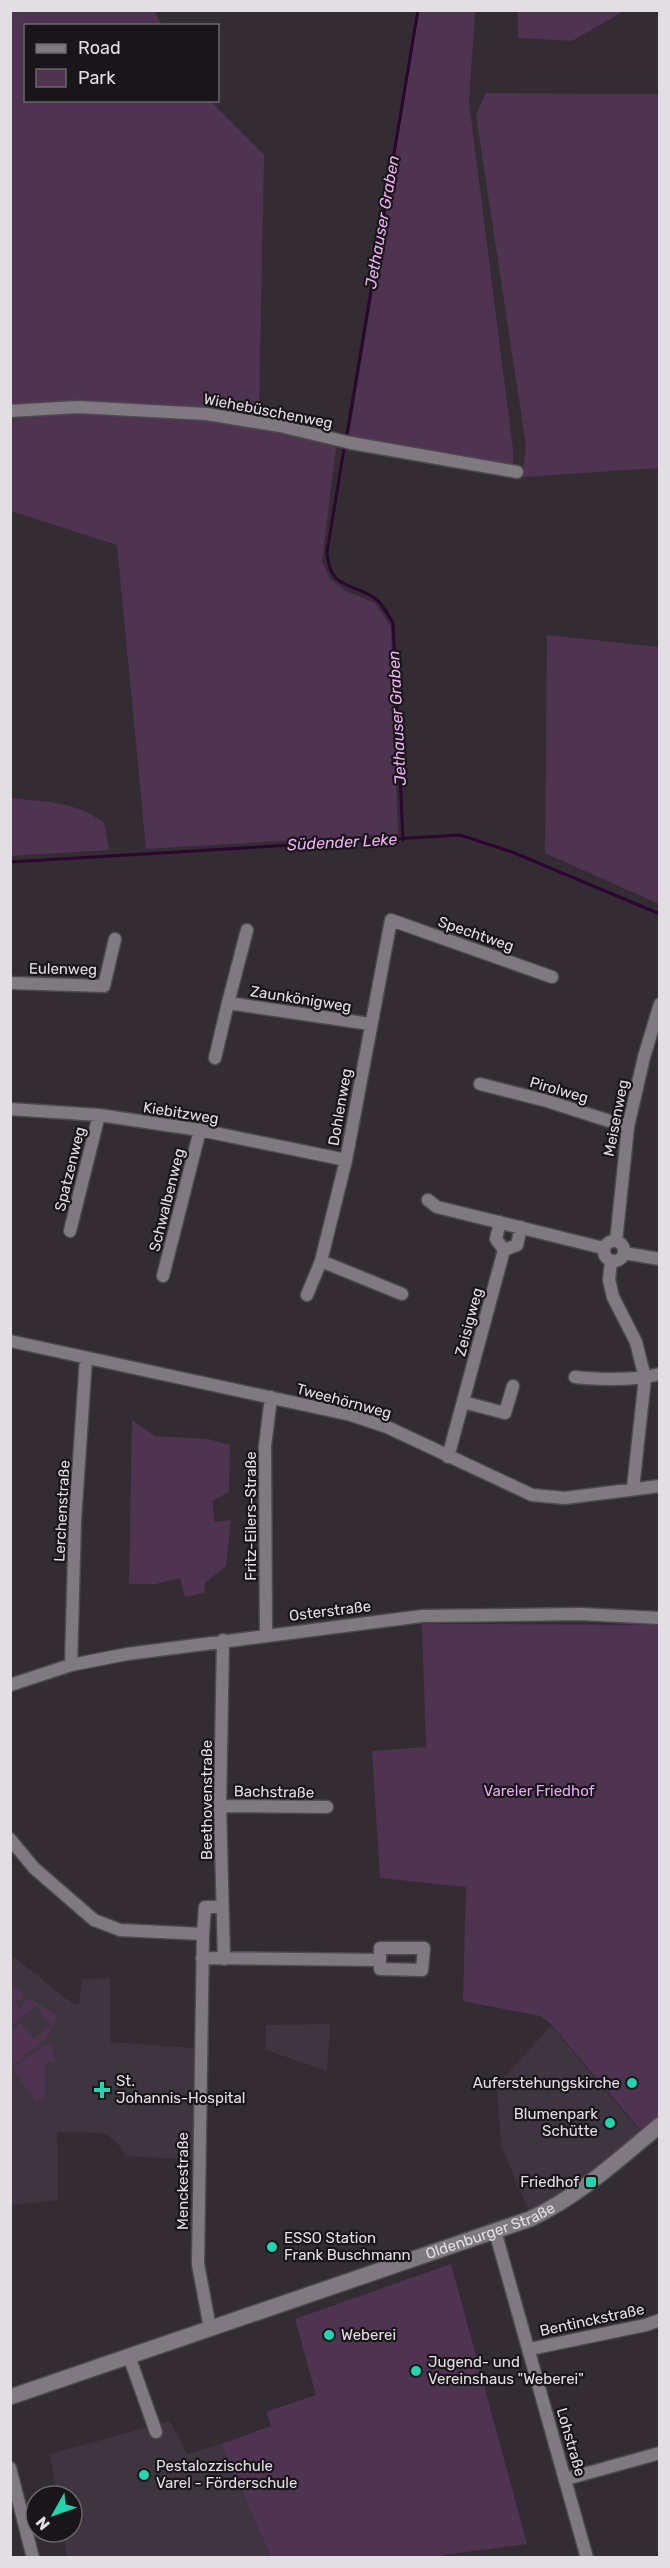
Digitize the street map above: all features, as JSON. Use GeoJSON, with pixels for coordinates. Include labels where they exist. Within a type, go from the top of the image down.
{"type":"FeatureCollection","features":[{"type":"Feature","properties":{"kind":"main road","name":"Oldenburger Straße"},"geometry":{"type":"LineString","coordinates":[[10,2397],[495,2231],[557,2206],[591,2182],[660,2125]]}},
{"type":"Feature","properties":{"kind":"street","name":"Wiehebüschenweg"},"geometry":{"type":"LineString","coordinates":[[10,411],[88,407],[206,414],[517,472]]}},
{"type":"Feature","properties":{"kind":"street","name":"Spechtweg"},"geometry":{"type":"LineString","coordinates":[[391,920],[552,977]]}},
{"type":"Feature","properties":{"kind":"street","name":"Dohlenweg"},"geometry":{"type":"LineString","coordinates":[[307,1295],[321,1261],[346,1160],[391,920]]}},
{"type":"Feature","properties":{"kind":"street","name":"Zaunkönigweg"},"geometry":{"type":"LineString","coordinates":[[215,1058],[247,930]]}},
{"type":"Feature","properties":{"kind":"street","name":"Eulenweg"},"geometry":{"type":"LineString","coordinates":[[10,984],[104,986],[115,939]]}},
{"type":"Feature","properties":{"kind":"street","name":"Zaunkönigweg"},"geometry":{"type":"LineString","coordinates":[[228,1003],[370,1024]]}},
{"type":"Feature","properties":{"kind":"street","name":"Meisenweg"},"geometry":{"type":"LineString","coordinates":[[616,1241],[628,1127],[644,1057],[660,1004]]}},
{"type":"Feature","properties":{"kind":"street","name":"Pirolweg"},"geometry":{"type":"LineString","coordinates":[[480,1084],[547,1101],[628,1127]]}},
{"type":"Feature","properties":{"kind":"street","name":"Kiebitzweg"},"geometry":{"type":"LineString","coordinates":[[10,1109],[99,1115],[200,1130],[346,1160]]}},
{"type":"Feature","properties":{"kind":"street","name":"Spatzenweg"},"geometry":{"type":"LineString","coordinates":[[70,1231],[99,1115]]}},
{"type":"Feature","properties":{"kind":"street","name":"Schwalbenweg"},"geometry":{"type":"LineString","coordinates":[[163,1276],[200,1130]]}},
{"type":"Feature","properties":{"kind":"street"},"geometry":{"type":"LineString","coordinates":[[428,1200],[437,1207],[603,1248]]}},
{"type":"Feature","properties":{"kind":"street","name":"Zeisigweg"},"geometry":{"type":"LineString","coordinates":[[500,1222],[496,1239],[504,1250]]}},
{"type":"Feature","properties":{"kind":"street","name":"Zeisigweg"},"geometry":{"type":"LineString","coordinates":[[504,1250],[517,1245],[521,1227]]}},
{"type":"Feature","properties":{"kind":"street"},"geometry":{"type":"LineString","coordinates":[[616,1241],[623,1247],[624,1253],[619,1260],[611,1261],[604,1256],[603,1248],[608,1242],[616,1241]]}},
{"type":"Feature","properties":{"kind":"street","name":"Zeisigweg"},"geometry":{"type":"LineString","coordinates":[[448,1457],[504,1250]]}},
{"type":"Feature","properties":{"kind":"street"},"geometry":{"type":"LineString","coordinates":[[624,1253],[660,1259]]}},
{"type":"Feature","properties":{"kind":"street"},"geometry":{"type":"LineString","coordinates":[[321,1261],[402,1294]]}},
{"type":"Feature","properties":{"kind":"street"},"geometry":{"type":"LineString","coordinates":[[611,1261],[609,1280],[613,1297],[636,1342],[645,1378],[633,1488]]}},
{"type":"Feature","properties":{"kind":"street","name":"Tweehörnweg"},"geometry":{"type":"LineString","coordinates":[[10,1341],[367,1420],[532,1495],[565,1498],[660,1486]]}},
{"type":"Feature","properties":{"kind":"street","name":"Lerchenstraße"},"geometry":{"type":"LineString","coordinates":[[71,1665],[75,1520],[86,1359]]}},
{"type":"Feature","properties":{"kind":"street"},"geometry":{"type":"LineString","coordinates":[[575,1377],[606,1380],[645,1378],[660,1374]]}},
{"type":"Feature","properties":{"kind":"street"},"geometry":{"type":"LineString","coordinates":[[463,1402],[505,1413],[513,1386]]}},
{"type":"Feature","properties":{"kind":"street","name":"Fritz-Eilers-Straße"},"geometry":{"type":"LineString","coordinates":[[266,1634],[265,1446],[271,1397]]}},
{"type":"Feature","properties":{"kind":"street","name":"Osterstraße"},"geometry":{"type":"LineString","coordinates":[[10,1686],[71,1665],[127,1654],[266,1634],[422,1616],[580,1614],[660,1618]]}},
{"type":"Feature","properties":{"kind":"street","name":"Beethovenstraße"},"geometry":{"type":"LineString","coordinates":[[223,1640],[220,1806],[224,1959]]}},
{"type":"Feature","properties":{"kind":"street","name":"Bachstraße"},"geometry":{"type":"LineString","coordinates":[[220,1806],[327,1807]]}},
{"type":"Feature","properties":{"kind":"street"},"geometry":{"type":"LineString","coordinates":[[10,1839],[34,1868],[94,1920],[120,1930],[202,1934]]}},
{"type":"Feature","properties":{"kind":"street","name":"Menckestraße"},"geometry":{"type":"LineString","coordinates":[[210,2328],[198,2264],[202,1934],[205,1907],[222,1907]]}},
{"type":"Feature","properties":{"kind":"street"},"geometry":{"type":"LineString","coordinates":[[202,1958],[380,1960]]}},
{"type":"Feature","properties":{"kind":"street","name":"Lohstraße"},"geometry":{"type":"LineString","coordinates":[[495,2231],[587,2558]]}},
{"type":"Feature","properties":{"kind":"street","name":"Bentinckstraße"},"geometry":{"type":"LineString","coordinates":[[530,2349],[646,2325],[660,2320]]}},
{"type":"Feature","properties":{"kind":"street"},"geometry":{"type":"LineString","coordinates":[[129,2356],[156,2432]]}},
{"type":"Feature","properties":{"kind":"street"},"geometry":{"type":"LineString","coordinates":[[566,2479],[660,2453]]}},
{"type":"Feature","properties":{"kind":"street"},"geometry":{"type":"LineString","coordinates":[[10,2468],[33,2558]]}},
{"type":"Feature","properties":{"kind":"shaded area","name":"St. Johannis-Hospital"},"geometry":{"type":"Polygon","coordinates":[[[10,1954],[73,2004],[79,2004],[82,1979],[110,1978],[110,2042],[194,2048],[193,2160],[126,2156],[118,2144],[105,2133],[57,2132],[58,2200],[11,2205],[10,1954]]]}},
{"type":"Feature","properties":{"kind":"shaded area"},"geometry":{"type":"Polygon","coordinates":[[[330,2024],[327,2071],[266,2050],[266,2025],[330,2024]]]}},
{"type":"Feature","properties":{"kind":"shaded area"},"geometry":{"type":"Polygon","coordinates":[[[551,2026],[643,2135],[558,2197],[530,2214],[501,2145],[497,2085],[551,2026]]]}},
{"type":"Feature","properties":{"kind":"shaded area","name":"Pestalozzischule Varel - Förderschule"},"geometry":{"type":"Polygon","coordinates":[[[170,2421],[187,2454],[221,2444],[271,2557],[67,2557],[65,2544],[84,2544],[84,2484],[55,2484],[50,2454],[170,2421]]]}},
{"type":"Feature","properties":{"kind":"green space"},"geometry":{"type":"Polygon","coordinates":[[[518,10],[624,11],[572,41],[518,38],[518,10]]]}},
{"type":"Feature","properties":{"kind":"green space"},"geometry":{"type":"Polygon","coordinates":[[[10,11],[154,11],[161,24],[24,24],[24,102],[211,102],[264,155],[259,414],[99,401],[11,404],[10,11]]]}},
{"type":"Feature","properties":{"kind":"green space"},"geometry":{"type":"Polygon","coordinates":[[[419,11],[475,11],[469,103],[513,449],[513,469],[349,437],[419,11]]]}},
{"type":"Feature","properties":{"kind":"green space"},"geometry":{"type":"Polygon","coordinates":[[[486,93],[659,94],[659,468],[522,477],[526,446],[476,115],[486,93]]]}},
{"type":"Feature","properties":{"kind":"green space"},"geometry":{"type":"Polygon","coordinates":[[[135,412],[238,421],[336,447],[322,561],[330,579],[346,591],[375,603],[391,627],[398,834],[146,849],[117,545],[11,511],[11,414],[135,412]]]}},
{"type":"Feature","properties":{"kind":"green space"},"geometry":{"type":"Polygon","coordinates":[[[547,635],[659,647],[659,904],[545,853],[547,635]]]}},
{"type":"Feature","properties":{"kind":"green space"},"geometry":{"type":"Polygon","coordinates":[[[11,798],[60,804],[82,810],[104,823],[109,850],[11,856],[11,798]]]}},
{"type":"Feature","properties":{"kind":"green space"},"geometry":{"type":"Polygon","coordinates":[[[132,1420],[155,1436],[208,1439],[230,1445],[229,1492],[212,1501],[215,1522],[231,1520],[226,1566],[205,1583],[204,1593],[185,1597],[180,1578],[156,1584],[129,1584],[132,1420]]]}},
{"type":"Feature","properties":{"kind":"green space","name":"Vareler Friedhof"},"geometry":{"type":"Polygon","coordinates":[[[422,1624],[659,1625],[660,2117],[642,2132],[549,2022],[540,2016],[463,2001],[466,1887],[380,1878],[372,1751],[426,1747],[422,1624]]]}},
{"type":"Feature","properties":{"kind":"green space"},"geometry":{"type":"Polygon","coordinates":[[[11,1983],[24,1994],[22,1999],[15,2000],[17,2007],[21,2009],[25,2001],[32,2000],[56,2015],[46,2038],[11,2066],[11,2031],[20,2023],[34,2039],[51,2025],[36,2006],[11,2026],[11,1983]]]}},
{"type":"Feature","properties":{"kind":"green space"},"geometry":{"type":"Polygon","coordinates":[[[43,2045],[53,2045],[54,2062],[46,2062],[45,2099],[35,2100],[13,2069],[43,2045]]]}},
{"type":"Feature","properties":{"kind":"green space"},"geometry":{"type":"Polygon","coordinates":[[[451,2264],[527,2544],[443,2555],[444,2557],[271,2557],[221,2444],[271,2426],[266,2412],[316,2395],[295,2319],[451,2264]]]}},
{"type":"Feature","properties":{"kind":"waterway","name":"Jethauser Graben"},"geometry":{"type":"LineString","coordinates":[[347,434],[418,10]]}},
{"type":"Feature","properties":{"kind":"waterway","name":"Jethauser Graben"},"geometry":{"type":"LineString","coordinates":[[344,449],[327,552],[329,565],[337,580],[376,599],[393,623],[403,840]]}},
{"type":"Feature","properties":{"kind":"waterway","name":"Südender Leke"},"geometry":{"type":"LineString","coordinates":[[10,862],[460,835],[512,852],[660,914]]}},
{"type":"Feature","properties":{"kind":"place","name":"Auferstehungskirche"},"geometry":{"type":"Point","coordinates":[632,2083]}},
{"type":"Feature","properties":{"kind":"place","name":"St. Johannis-Hospital"},"geometry":{"type":"Point","coordinates":[102,2090]}},
{"type":"Feature","properties":{"kind":"place","name":"Blumenpark Schütte"},"geometry":{"type":"Point","coordinates":[610,2123]}},
{"type":"Feature","properties":{"kind":"place","name":"Friedhof"},"geometry":{"type":"Point","coordinates":[591,2182]}},
{"type":"Feature","properties":{"kind":"place","name":"ESSO Station Frank Buschmann"},"geometry":{"type":"Point","coordinates":[272,2247]}},
{"type":"Feature","properties":{"kind":"place","name":"Weberei"},"geometry":{"type":"Point","coordinates":[329,2335]}},
{"type":"Feature","properties":{"kind":"place","name":"Jugend- und Vereinshaus \"Weberei\""},"geometry":{"type":"Point","coordinates":[416,2371]}},
{"type":"Feature","properties":{"kind":"place","name":"Pestalozzischule Varel - Förderschule"},"geometry":{"type":"Point","coordinates":[144,2475]}}]}
